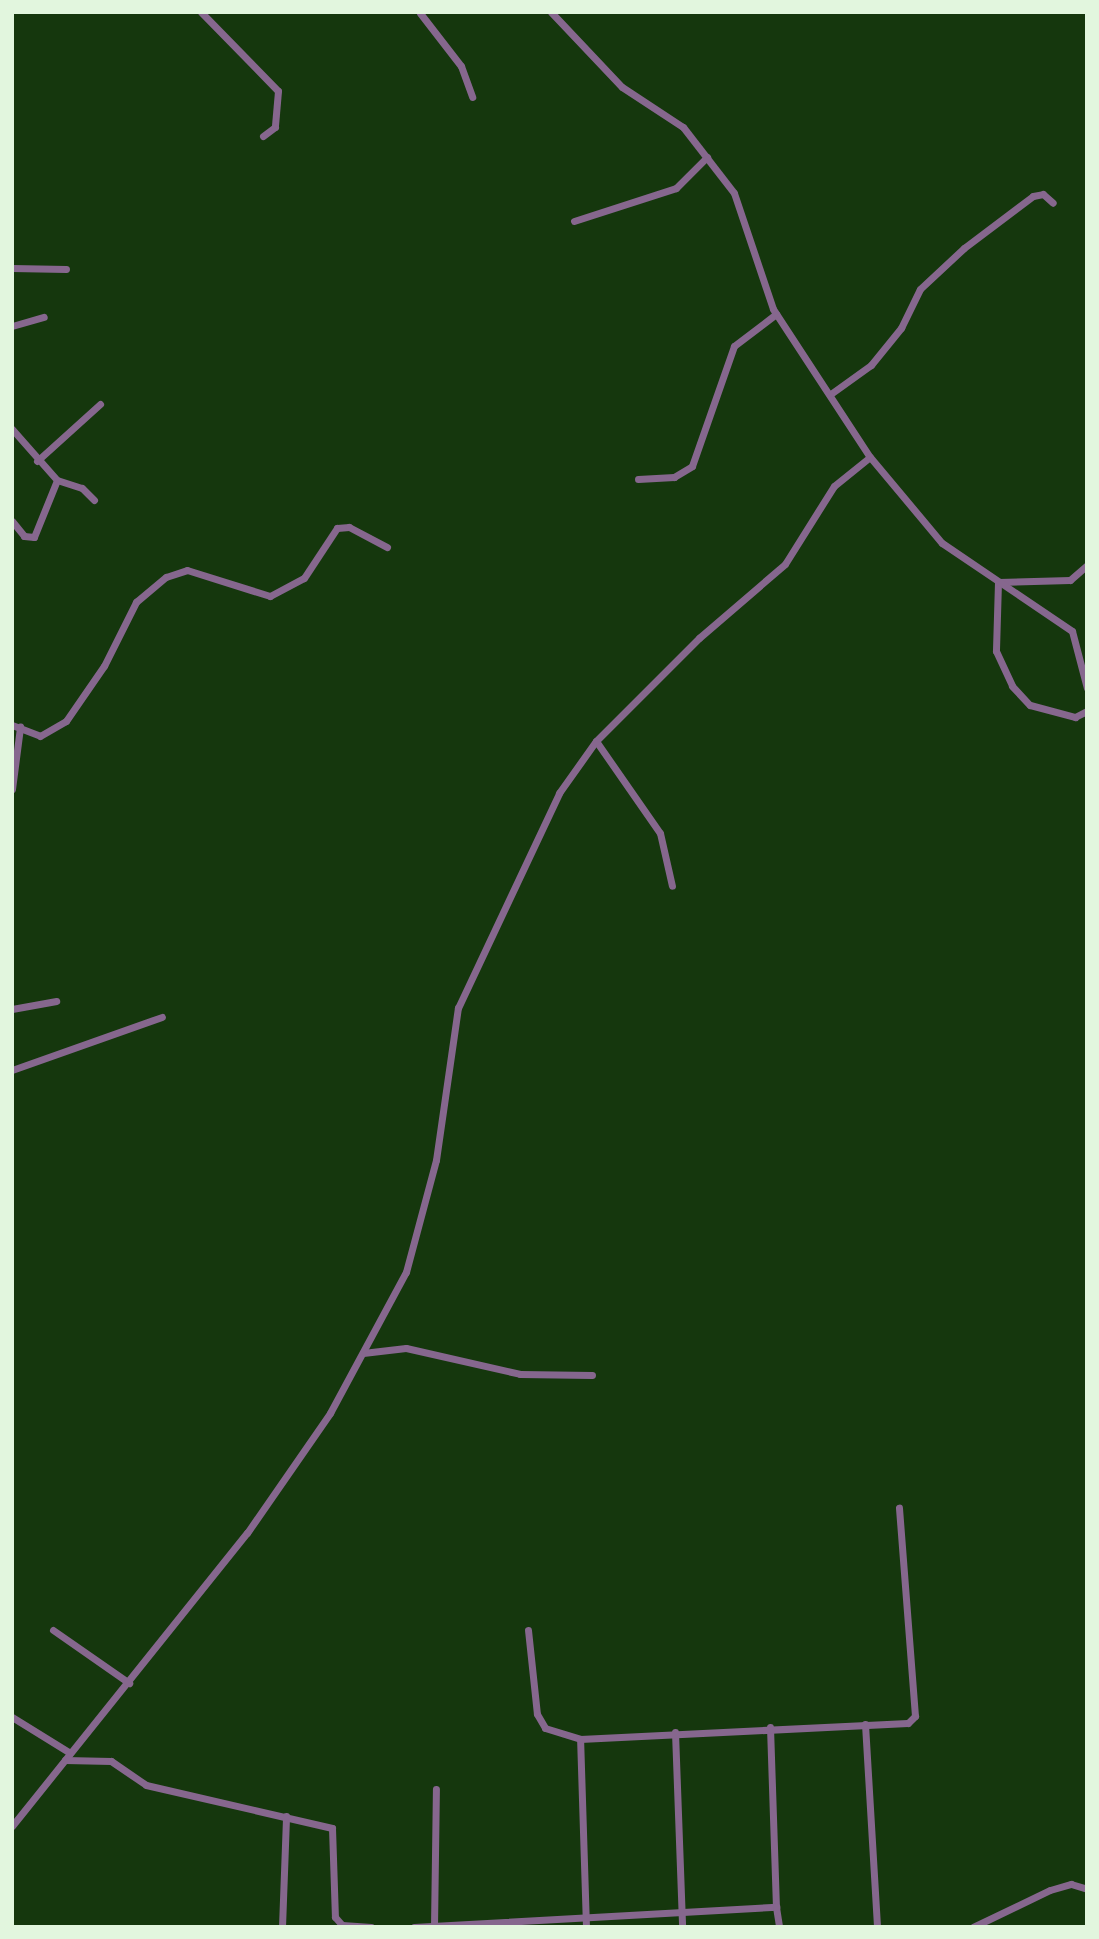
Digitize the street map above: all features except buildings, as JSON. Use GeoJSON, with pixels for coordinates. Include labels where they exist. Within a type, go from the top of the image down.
{"type":"FeatureCollection","features":[{"type":"Feature","properties":{"kind":"street"},"geometry":{"type":"LineString","coordinates":[[201,12],[278,91],[275,127],[263,136]]}},
{"type":"Feature","properties":{"kind":"street"},"geometry":{"type":"LineString","coordinates":[[551,12],[622,87],[683,127],[707,157],[745,214],[775,314],[832,393],[870,457],[914,515],[998,582],[1072,631],[1087,688]]}},
{"type":"Feature","properties":{"kind":"street"},"geometry":{"type":"LineString","coordinates":[[420,13],[461,66],[472,97]]}},
{"type":"Feature","properties":{"kind":"street"},"geometry":{"type":"LineString","coordinates":[[573,221],[676,188],[707,157]]}},
{"type":"Feature","properties":{"kind":"street"},"geometry":{"type":"LineString","coordinates":[[832,393],[871,365],[901,328],[920,289],[964,248],[1033,196],[1043,194],[1053,203]]}},
{"type":"Feature","properties":{"kind":"street"},"geometry":{"type":"LineString","coordinates":[[12,268],[66,269]]}},
{"type":"Feature","properties":{"kind":"street"},"geometry":{"type":"LineString","coordinates":[[638,480],[674,477],[692,466],[734,346],[775,314]]}},
{"type":"Feature","properties":{"kind":"street"},"geometry":{"type":"LineString","coordinates":[[12,326],[44,317]]}},
{"type":"Feature","properties":{"kind":"street"},"geometry":{"type":"LineString","coordinates":[[37,461],[100,404]]}},
{"type":"Feature","properties":{"kind":"street"},"geometry":{"type":"LineString","coordinates":[[12,429],[57,481],[82,488],[94,500]]}},
{"type":"Feature","properties":{"kind":"street"},"geometry":{"type":"LineString","coordinates":[[12,1826],[247,1534],[330,1413],[363,1353],[419,1234],[458,1009],[537,831],[596,741],[699,638],[785,564],[834,486],[870,457]]}},
{"type":"Feature","properties":{"kind":"street"},"geometry":{"type":"LineString","coordinates":[[12,522],[24,536],[34,537],[57,481]]}},
{"type":"Feature","properties":{"kind":"street"},"geometry":{"type":"LineString","coordinates":[[12,789],[16,726],[40,736],[66,721],[104,666],[136,602],[166,577],[187,570],[270,596],[304,578],[337,528],[349,527],[387,547]]}},
{"type":"Feature","properties":{"kind":"street"},"geometry":{"type":"LineString","coordinates":[[998,582],[1070,580],[1087,565]]}},
{"type":"Feature","properties":{"kind":"street"},"geometry":{"type":"LineString","coordinates":[[998,582],[996,651],[1012,686],[1030,705],[1075,717],[1087,711]]}},
{"type":"Feature","properties":{"kind":"street"},"geometry":{"type":"LineString","coordinates":[[596,741],[660,834],[672,886]]}},
{"type":"Feature","properties":{"kind":"street"},"geometry":{"type":"LineString","coordinates":[[12,1009],[56,1002]]}},
{"type":"Feature","properties":{"kind":"street"},"geometry":{"type":"LineString","coordinates":[[12,1070],[162,1017]]}},
{"type":"Feature","properties":{"kind":"street"},"geometry":{"type":"LineString","coordinates":[[363,1353],[405,1348],[520,1374],[592,1375]]}},
{"type":"Feature","properties":{"kind":"street"},"geometry":{"type":"LineString","coordinates":[[528,1630],[537,1714],[545,1728],[580,1739],[770,1727],[908,1723],[915,1716],[899,1508]]}},
{"type":"Feature","properties":{"kind":"street"},"geometry":{"type":"LineString","coordinates":[[53,1630],[129,1683]]}},
{"type":"Feature","properties":{"kind":"street"},"geometry":{"type":"LineString","coordinates":[[12,1717],[70,1753]]}},
{"type":"Feature","properties":{"kind":"street"},"geometry":{"type":"LineString","coordinates":[[865,1724],[877,1927]]}},
{"type":"Feature","properties":{"kind":"street"},"geometry":{"type":"LineString","coordinates":[[770,1727],[779,1927]]}},
{"type":"Feature","properties":{"kind":"street"},"geometry":{"type":"LineString","coordinates":[[675,1732],[682,1927]]}},
{"type":"Feature","properties":{"kind":"street"},"geometry":{"type":"LineString","coordinates":[[580,1739],[586,1922]]}},
{"type":"Feature","properties":{"kind":"street"},"geometry":{"type":"LineString","coordinates":[[65,1760],[111,1761],[146,1785],[332,1828],[335,1917],[342,1925],[371,1927]]}},
{"type":"Feature","properties":{"kind":"street"},"geometry":{"type":"LineString","coordinates":[[433,1926],[436,1789]]}},
{"type":"Feature","properties":{"kind":"street"},"geometry":{"type":"LineString","coordinates":[[282,1927],[286,1816]]}},
{"type":"Feature","properties":{"kind":"street"},"geometry":{"type":"LineString","coordinates":[[973,1927],[1049,1890],[1086,1886]]}},
{"type":"Feature","properties":{"kind":"street"},"geometry":{"type":"LineString","coordinates":[[414,1927],[586,1922],[776,1907]]}}]}
